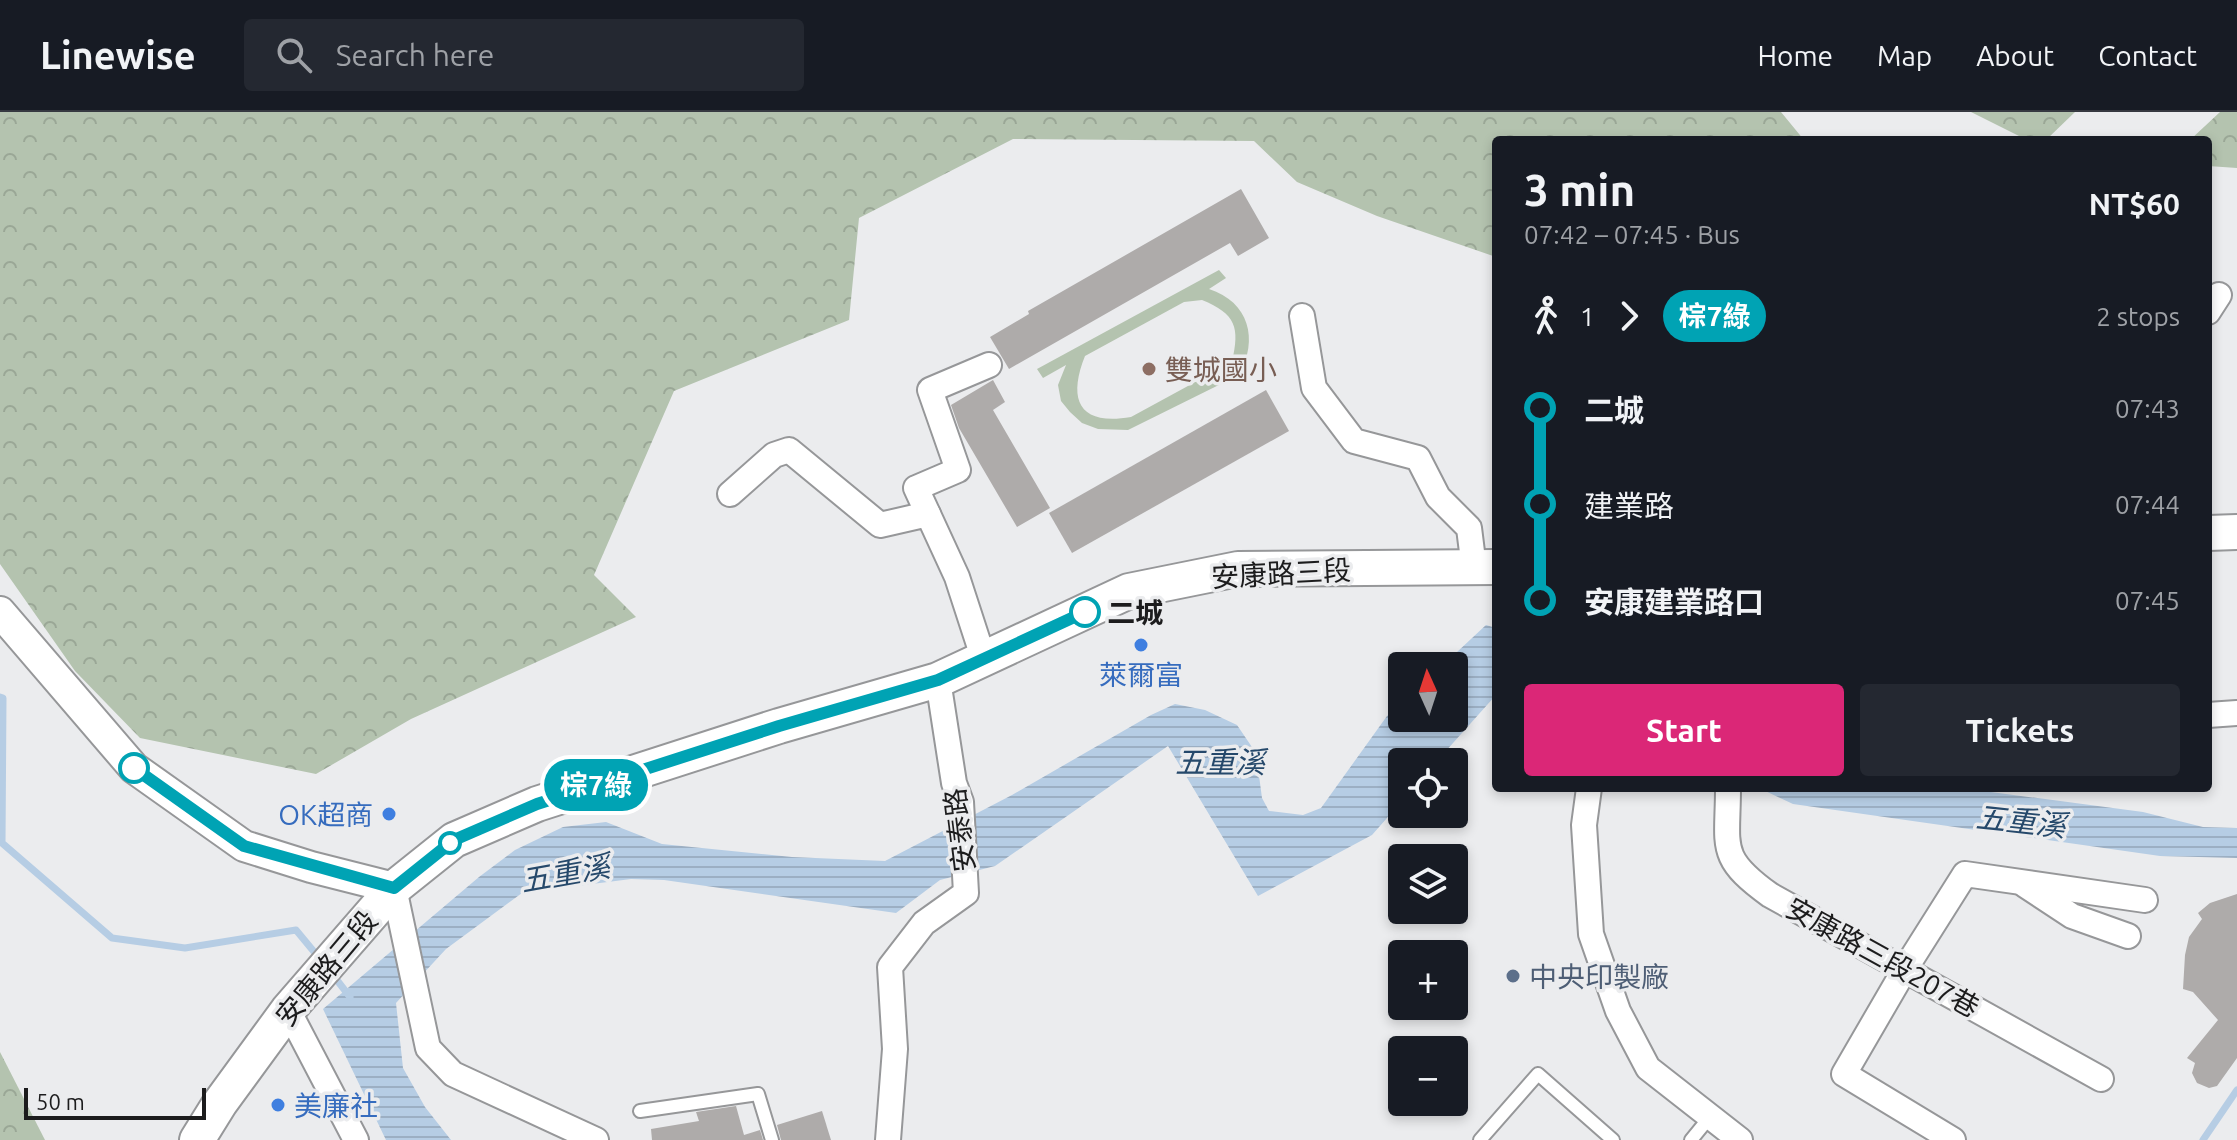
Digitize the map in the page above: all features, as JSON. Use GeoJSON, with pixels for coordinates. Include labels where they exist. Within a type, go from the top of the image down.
{"type":"FeatureCollection","features":[{"type":"Feature","properties":{"kind":"main road"},"geometry":{"type":"LineString","coordinates":[[2212,533],[2237,532]]}},
{"type":"Feature","properties":{"kind":"main road","name":"安康路三段"},"geometry":{"type":"LineString","coordinates":[[197,1140],[288,1010],[394,888],[454,840],[537,804],[779,726],[938,680],[1129,591],[1238,569],[1485,568]]}},
{"type":"Feature","properties":{"kind":"street"},"geometry":{"type":"LineString","coordinates":[[1302,316],[1314,388],[1354,441],[1418,458],[1438,497],[1469,528],[1485,568]]}},
{"type":"Feature","properties":{"kind":"street"},"geometry":{"type":"LineString","coordinates":[[984,660],[957,577],[916,488],[958,470],[930,390],[989,365]]}},
{"type":"Feature","properties":{"kind":"street"},"geometry":{"type":"LineString","coordinates":[[730,494],[774,455],[789,450],[880,525],[928,514]]}},
{"type":"Feature","properties":{"kind":"street"},"geometry":{"type":"LineString","coordinates":[[0,612],[134,768],[244,846],[394,888],[428,1048],[453,1074],[596,1140]]}},
{"type":"Feature","properties":{"kind":"street","name":"安泰路"},"geometry":{"type":"LineString","coordinates":[[888,1140],[895,1049],[890,967],[924,923],[966,893],[961,802],[954,783],[938,680]]}},
{"type":"Feature","properties":{"kind":"street"},"geometry":{"type":"LineString","coordinates":[[2212,715],[2237,713]]}},
{"type":"Feature","properties":{"kind":"street"},"geometry":{"type":"LineString","coordinates":[[1588,792],[1584,825],[1591,934],[1618,1011],[1648,1068],[1740,1140]]}},
{"type":"Feature","properties":{"kind":"street","name":"安康路三段207巷"},"geometry":{"type":"LineString","coordinates":[[1728,792],[1727,851],[1746,877],[1770,895],[2101,1079]]}},
{"type":"Feature","properties":{"kind":"street"},"geometry":{"type":"LineString","coordinates":[[1953,1140],[1844,1074],[1965,874],[2145,900]]}},
{"type":"Feature","properties":{"kind":"street"},"geometry":{"type":"LineString","coordinates":[[2016,880],[2072,916],[2128,936]]}},
{"type":"Feature","properties":{"kind":"street"},"geometry":{"type":"LineString","coordinates":[[288,1010],[356,1140]]}},
{"type":"Feature","properties":{"kind":"lane"},"geometry":{"type":"LineString","coordinates":[[1480,1140],[1538,1074],[1613,1140]]}},
{"type":"Feature","properties":{"kind":"lane"},"geometry":{"type":"LineString","coordinates":[[640,1111],[758,1094],[772,1140]]}},
{"type":"Feature","properties":{"kind":"lane"},"geometry":{"type":"LineString","coordinates":[[1691,1140],[1709,1118]]}},
{"type":"Feature","properties":{"kind":"green space"},"geometry":{"type":"Polygon","coordinates":[[[0,112],[1781,112],[1801,136],[1492,136],[1492,256],[1377,216],[1297,182],[1254,141],[1013,139],[859,218],[849,320],[674,391],[594,575],[636,617],[411,719],[316,774],[140,738],[75,671],[0,564],[0,112]]]}},
{"type":"Feature","properties":{"kind":"green space"},"geometry":{"type":"Polygon","coordinates":[[[1971,112],[2075,112],[2050,136],[2019,136],[1971,112]]]}},
{"type":"Feature","properties":{"kind":"green space"},"geometry":{"type":"Polygon","coordinates":[[[2220,112],[2237,112],[2237,168],[2212,166],[2212,136],[2194,136],[2220,112]]]}},
{"type":"Feature","properties":{"kind":"green space"},"geometry":{"type":"Polygon","coordinates":[[[1219,270],[1226,278],[1209,289],[1223,295],[1241,312],[1249,335],[1245,362],[1239,375],[1128,430],[1098,429],[1082,423],[1061,401],[1058,385],[1066,365],[1043,378],[1037,369],[1219,270]],[[1202,300],[1184,302],[1085,356],[1077,386],[1082,407],[1100,418],[1131,417],[1232,362],[1235,340],[1233,323],[1213,305],[1202,300]]]}},
{"type":"Feature","properties":{"kind":"green space"},"geometry":{"type":"Polygon","coordinates":[[[0,1052],[45,1140],[0,1140],[0,1052]]]}},
{"type":"Feature","properties":{"kind":"water","name":"五重溪"},"geometry":{"type":"Polygon","coordinates":[[[1486,625],[1492,627],[1492,699],[1468,726],[1468,652],[1457,652],[1486,625]]]}},
{"type":"Feature","properties":{"kind":"water","name":"五重溪"},"geometry":{"type":"Polygon","coordinates":[[[1175,704],[1205,710],[1237,725],[1256,753],[1262,798],[1269,811],[1303,815],[1321,808],[1387,716],[1388,732],[1463,732],[1449,748],[1388,748],[1388,817],[1372,835],[1258,896],[1168,746],[995,866],[940,880],[896,913],[664,880],[631,879],[522,893],[446,949],[396,1003],[403,1068],[425,1107],[451,1140],[386,1140],[323,1009],[479,877],[515,850],[563,827],[606,822],[662,844],[792,857],[885,861],[1012,795],[1175,704]]]}},
{"type":"Feature","properties":{"kind":"water","name":"五重溪"},"geometry":{"type":"Polygon","coordinates":[[[1768,792],[1991,792],[2143,812],[2203,827],[2237,828],[2237,858],[2160,856],[1793,804],[1768,792]]]}},
{"type":"Feature","properties":{"kind":"building"},"geometry":{"type":"Polygon","coordinates":[[[1241,189],[1269,238],[1238,256],[1230,243],[1009,369],[990,337],[1029,314],[1028,311],[1241,189]]]}},
{"type":"Feature","properties":{"kind":"building"},"geometry":{"type":"Polygon","coordinates":[[[993,380],[1005,402],[993,410],[1050,508],[1017,527],[959,428],[951,405],[993,380]]]}},
{"type":"Feature","properties":{"kind":"building"},"geometry":{"type":"Polygon","coordinates":[[[1266,390],[1289,431],[1072,553],[1049,513],[1266,390]]]}},
{"type":"Feature","properties":{"kind":"building"},"geometry":{"type":"Polygon","coordinates":[[[2237,894],[2237,1058],[2217,1086],[2209,1088],[2197,1083],[2192,1073],[2195,1063],[2187,1058],[2218,1020],[2193,992],[2183,989],[2185,955],[2189,937],[2202,919],[2198,913],[2210,903],[2237,894]]]}},
{"type":"Feature","properties":{"kind":"building"},"geometry":{"type":"Polygon","coordinates":[[[736,1106],[744,1135],[760,1130],[763,1140],[652,1140],[651,1129],[699,1121],[696,1112],[736,1106]]]}},
{"type":"Feature","properties":{"kind":"building"},"geometry":{"type":"Polygon","coordinates":[[[822,1111],[831,1140],[781,1140],[777,1125],[822,1111]]]}},
{"type":"Feature","properties":{"kind":"waterway"},"geometry":{"type":"LineString","coordinates":[[0,697],[3,698],[2,843],[112,938],[185,948],[296,930],[320,959]]}},
{"type":"Feature","properties":{"kind":"waterway"},"geometry":{"type":"LineString","coordinates":[[333,975],[350,997]]}},
{"type":"Feature","properties":{"kind":"waterway"},"geometry":{"type":"LineString","coordinates":[[2203,1140],[2237,1090]]}},
{"type":"Feature","properties":{"kind":"bus line","name":"棕7綠"},"geometry":{"type":"LineString","coordinates":[[134,768],[244,846],[394,888],[454,840],[537,804],[779,726],[938,680],[1085,612]]}},
{"type":"Feature","properties":{"kind":"place","name":"雙城國小"},"geometry":{"type":"Point","coordinates":[1149,369]}},
{"type":"Feature","properties":{"kind":"place","name":"二城"},"geometry":{"type":"Point","coordinates":[1085,612]}},
{"type":"Feature","properties":{"kind":"place","name":"萊爾富"},"geometry":{"type":"Point","coordinates":[1141,645]}},
{"type":"Feature","properties":{"kind":"place","name":"OK超商"},"geometry":{"type":"Point","coordinates":[389,814]}},
{"type":"Feature","properties":{"kind":"place","name":"中央印製廠"},"geometry":{"type":"Point","coordinates":[1513,976]}},
{"type":"Feature","properties":{"kind":"place","name":"美廉社"},"geometry":{"type":"Point","coordinates":[278,1105]}}]}
